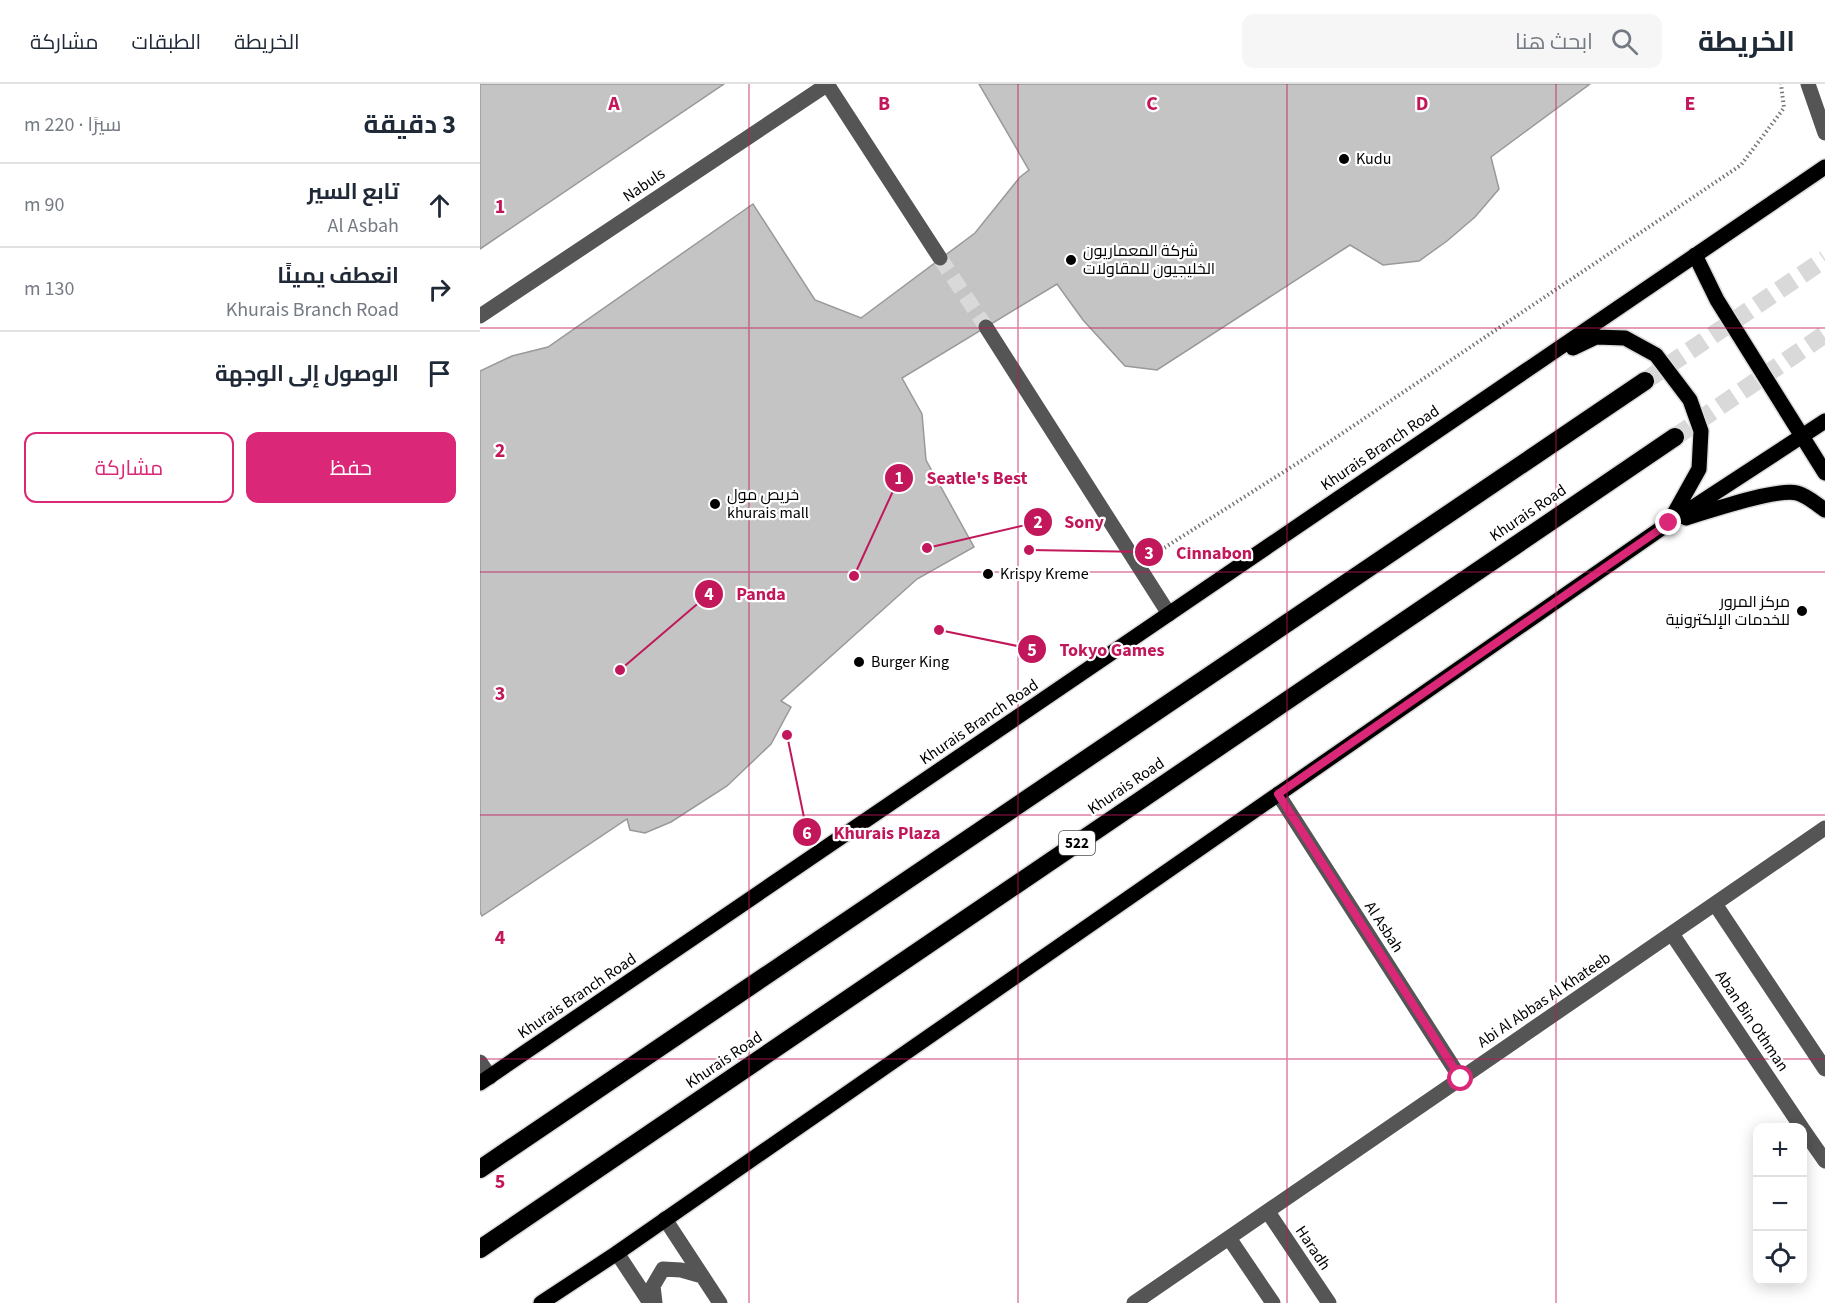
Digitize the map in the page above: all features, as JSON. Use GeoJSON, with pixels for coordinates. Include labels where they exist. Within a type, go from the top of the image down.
{"type":"FeatureCollection","features":[{"type":"Feature","properties":{"kind":"highway"},"geometry":{"type":"LineString","coordinates":[[480,1169],[1645,381]]}},
{"type":"Feature","properties":{"kind":"highway","name":"Khurais Road"},"geometry":{"type":"LineString","coordinates":[[480,1249],[1675,437]]}},
{"type":"Feature","properties":{"kind":"main road","name":"Khurais Branch Road"},"geometry":{"type":"LineString","coordinates":[[485,1080],[1825,167]]}},
{"type":"Feature","properties":{"kind":"main road"},"geometry":{"type":"LineString","coordinates":[[1695,255],[1717,300],[1825,473]]}},
{"type":"Feature","properties":{"kind":"main road"},"geometry":{"type":"LineString","coordinates":[[1530,368],[1596,337],[1625,338],[1656,355],[1690,400],[1701,431],[1699,470],[1669,523]]}},
{"type":"Feature","properties":{"kind":"main road"},"geometry":{"type":"LineString","coordinates":[[541,1303],[617,1253],[1669,523],[1825,421]]}},
{"type":"Feature","properties":{"kind":"main road"},"geometry":{"type":"LineString","coordinates":[[1669,523],[1778,493],[1795,492],[1825,510]]}},
{"type":"Feature","properties":{"kind":"street"},"geometry":{"type":"LineString","coordinates":[[827,84],[940,258]]}},
{"type":"Feature","properties":{"kind":"street","name":"Nabuls"},"geometry":{"type":"LineString","coordinates":[[480,316],[827,84]]}},
{"type":"Feature","properties":{"kind":"street"},"geometry":{"type":"LineString","coordinates":[[1808,84],[1825,133]]}},
{"type":"Feature","properties":{"kind":"street"},"geometry":{"type":"LineString","coordinates":[[986,327],[1169,614]]}},
{"type":"Feature","properties":{"kind":"street","name":"Al Asbah"},"geometry":{"type":"LineString","coordinates":[[1278,794],[1461,1079]]}},
{"type":"Feature","properties":{"kind":"street","name":"Abi Al Abbas Al Khateeb"},"geometry":{"type":"LineString","coordinates":[[1134,1303],[1825,828]]}},
{"type":"Feature","properties":{"kind":"street","name":"Aban Bin Othman"},"geometry":{"type":"LineString","coordinates":[[1715,904],[1825,1069]]}},
{"type":"Feature","properties":{"kind":"street","name":"Aban Bin Othman"},"geometry":{"type":"LineString","coordinates":[[1672,934],[1799,1123]]}},
{"type":"Feature","properties":{"kind":"street"},"geometry":{"type":"LineString","coordinates":[[480,1062],[485,1080]]}},
{"type":"Feature","properties":{"kind":"street","name":"Aban Bin Othman"},"geometry":{"type":"LineString","coordinates":[[1807,1135],[1825,1161]]}},
{"type":"Feature","properties":{"kind":"street","name":"Haradh"},"geometry":{"type":"LineString","coordinates":[[1268,1212],[1329,1303]]}},
{"type":"Feature","properties":{"kind":"street"},"geometry":{"type":"LineString","coordinates":[[665,1219],[720,1303]]}},
{"type":"Feature","properties":{"kind":"street"},"geometry":{"type":"LineString","coordinates":[[1229,1238],[1274,1303]]}},
{"type":"Feature","properties":{"kind":"street"},"geometry":{"type":"LineString","coordinates":[[617,1253],[650,1303]]}},
{"type":"Feature","properties":{"kind":"street"},"geometry":{"type":"LineString","coordinates":[[655,1303],[653,1286],[663,1269],[681,1270],[702,1276]]}},
{"type":"Feature","properties":{"kind":"path"},"geometry":{"type":"LineString","coordinates":[[1137,566],[1314,453],[1741,165],[1784,108],[1781,84]]}},
{"type":"Feature","properties":{"kind":"building"},"geometry":{"type":"Polygon","coordinates":[[[480,84],[724,84],[480,249],[480,84]]]}},
{"type":"Feature","properties":{"kind":"building","name":"خريص مول khurais mall"},"geometry":{"type":"Polygon","coordinates":[[[979,84],[1590,84],[1491,157],[1499,189],[1475,217],[1419,261],[1383,265],[1350,245],[1157,370],[1125,366],[1083,320],[1057,284],[902,378],[922,414],[926,460],[974,547],[917,579],[781,701],[791,707],[771,744],[727,786],[671,822],[645,833],[630,830],[627,819],[482,916],[480,912],[480,371],[512,356],[548,347],[753,204],[815,300],[861,318],[975,233],[1020,177],[1029,170],[979,84]]]}},
{"type":"Feature","properties":{"kind":"tunnel"},"geometry":{"type":"LineString","coordinates":[[940,258],[986,327]]}},
{"type":"Feature","properties":{"kind":"tunnel"},"geometry":{"type":"LineString","coordinates":[[1645,381],[1825,259]]}},
{"type":"Feature","properties":{"kind":"tunnel"},"geometry":{"type":"LineString","coordinates":[[1675,437],[1825,334]]}},
{"type":"Feature","properties":{"kind":"place","name":"Kudu"},"geometry":{"type":"Point","coordinates":[1344,159]}},
{"type":"Feature","properties":{"kind":"place","name":"شركة المعماريون الخليجيون للمقاولات"},"geometry":{"type":"Point","coordinates":[1071,260]}},
{"type":"Feature","properties":{"kind":"place","name":"خريص مول khurais mall"},"geometry":{"type":"Point","coordinates":[715,504]}},
{"type":"Feature","properties":{"kind":"place","name":"Sony"},"geometry":{"type":"Point","coordinates":[927,548]}},
{"type":"Feature","properties":{"kind":"place","name":"Cinnabon"},"geometry":{"type":"Point","coordinates":[1029,550]}},
{"type":"Feature","properties":{"kind":"place","name":"Krispy Kreme"},"geometry":{"type":"Point","coordinates":[988,574]}},
{"type":"Feature","properties":{"kind":"place","name":"Seatle's Best"},"geometry":{"type":"Point","coordinates":[854,576]}},
{"type":"Feature","properties":{"kind":"place","name":"مركز المرور للخدمات الإلكترونية"},"geometry":{"type":"Point","coordinates":[1802,611]}},
{"type":"Feature","properties":{"kind":"place","name":"Tokyo Games"},"geometry":{"type":"Point","coordinates":[939,630]}},
{"type":"Feature","properties":{"kind":"place","name":"Burger King"},"geometry":{"type":"Point","coordinates":[859,662]}},
{"type":"Feature","properties":{"kind":"place","name":"Panda"},"geometry":{"type":"Point","coordinates":[620,670]}},
{"type":"Feature","properties":{"kind":"place","name":"Khurais Plaza"},"geometry":{"type":"Point","coordinates":[787,735]}},
{"type":"Feature","properties":{"kind":"route"},"geometry":{"type":"LineString","coordinates":[[1461,1079],[1278,794],[1669,523]]}}]}
